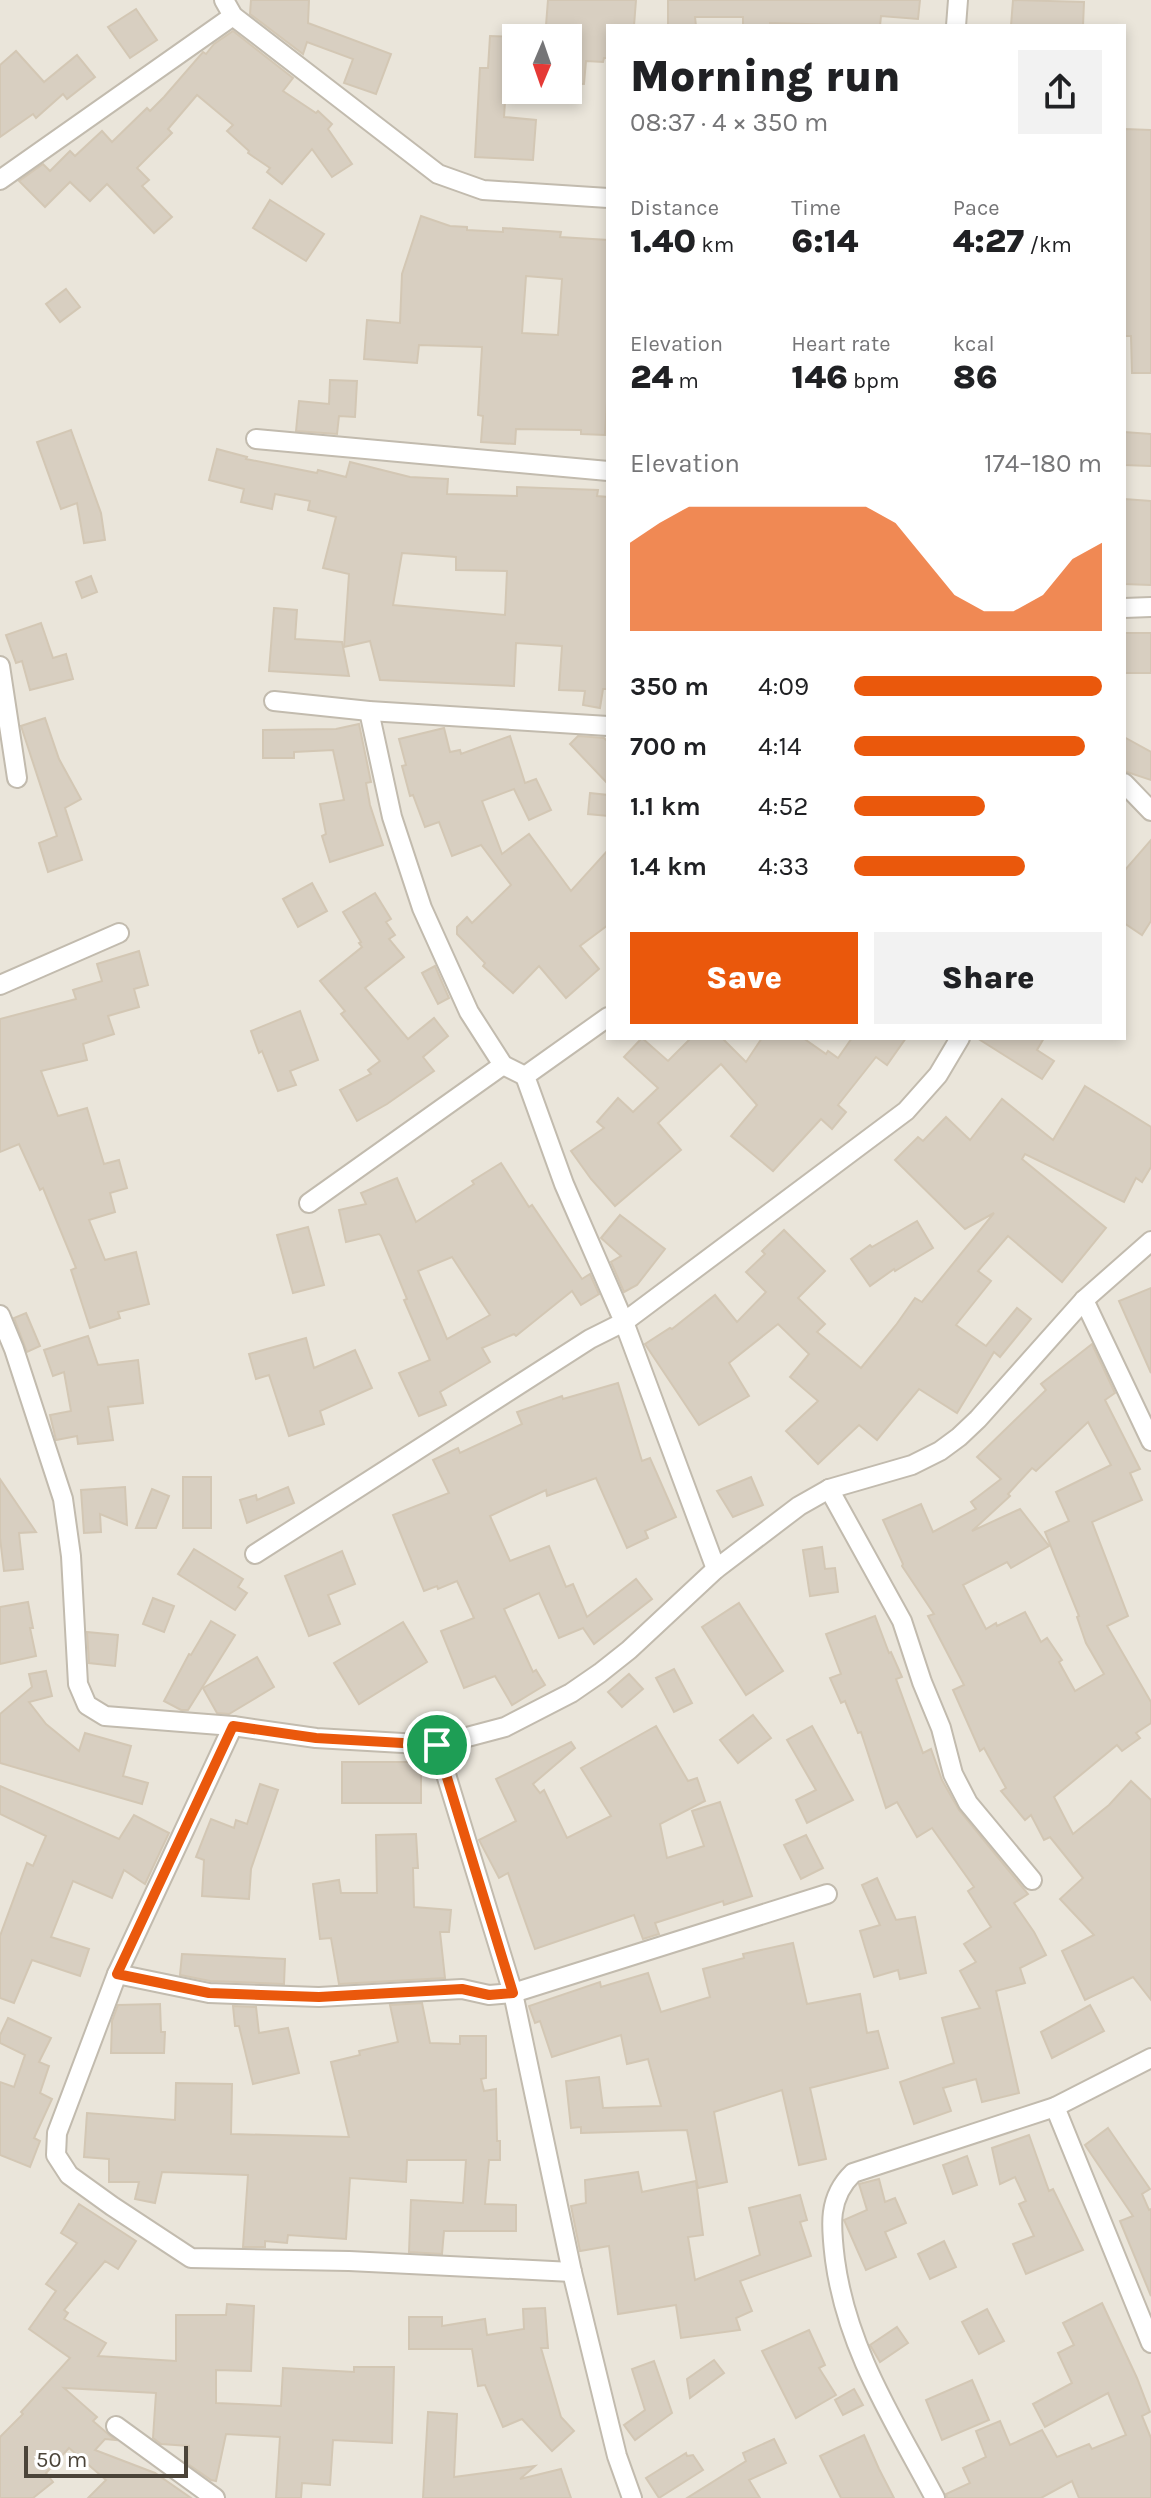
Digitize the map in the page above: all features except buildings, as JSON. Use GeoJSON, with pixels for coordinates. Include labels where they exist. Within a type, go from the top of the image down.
{"type":"FeatureCollection","features":[{"type":"Feature","properties":{"kind":"street"},"geometry":{"type":"LineString","coordinates":[[956,24],[958,0]]}},
{"type":"Feature","properties":{"kind":"street"},"geometry":{"type":"LineString","coordinates":[[0,180],[229,8],[306,74],[438,174],[483,190],[606,198]]}},
{"type":"Feature","properties":{"kind":"street"},"geometry":{"type":"LineString","coordinates":[[256,439],[606,471]]}},
{"type":"Feature","properties":{"kind":"street"},"geometry":{"type":"LineString","coordinates":[[1126,608],[1151,607]]}},
{"type":"Feature","properties":{"kind":"street"},"geometry":{"type":"LineString","coordinates":[[0,666],[17,778]]}},
{"type":"Feature","properties":{"kind":"street"},"geometry":{"type":"LineString","coordinates":[[274,701],[369,711],[606,726]]}},
{"type":"Feature","properties":{"kind":"street"},"geometry":{"type":"LineString","coordinates":[[369,711],[392,817],[422,908],[469,1012],[503,1065],[525,1076],[564,1184],[624,1322],[716,1569]]}},
{"type":"Feature","properties":{"kind":"street"},"geometry":{"type":"LineString","coordinates":[[1131,789],[1151,811]]}},
{"type":"Feature","properties":{"kind":"street"},"geometry":{"type":"LineString","coordinates":[[0,985],[119,933]]}},
{"type":"Feature","properties":{"kind":"street"},"geometry":{"type":"LineString","coordinates":[[525,1076],[606,1018]]}},
{"type":"Feature","properties":{"kind":"street"},"geometry":{"type":"LineString","coordinates":[[255,1554],[590,1339],[624,1322],[906,1111],[938,1075],[959,1040]]}},
{"type":"Feature","properties":{"kind":"street"},"geometry":{"type":"LineString","coordinates":[[309,1203],[503,1065]]}},
{"type":"Feature","properties":{"kind":"street"},"geometry":{"type":"LineString","coordinates":[[0,1315],[63,1499],[71,1556],[78,1684],[87,1705],[105,1716],[233,1726],[316,1738],[437,1745],[505,1727],[571,1693],[629,1650],[716,1569],[799,1506],[829,1489],[912,1465],[940,1451],[978,1419],[1084,1300],[1151,1241]]}},
{"type":"Feature","properties":{"kind":"street"},"geometry":{"type":"LineString","coordinates":[[1084,1300],[1151,1441]]}},
{"type":"Feature","properties":{"kind":"street"},"geometry":{"type":"LineString","coordinates":[[829,1489],[902,1621],[941,1728],[953,1774],[968,1803],[1032,1880]]}},
{"type":"Feature","properties":{"kind":"street"},"geometry":{"type":"LineString","coordinates":[[233,1726],[117,1974],[57,2133],[56,2155],[69,2175],[191,2258],[349,2261],[572,2272]]}},
{"type":"Feature","properties":{"kind":"street"},"geometry":{"type":"LineString","coordinates":[[437,1745],[513,1993],[572,2272],[617,2456],[632,2498]]}},
{"type":"Feature","properties":{"kind":"street"},"geometry":{"type":"LineString","coordinates":[[117,1974],[209,1993],[319,1997],[462,1989],[489,1995],[513,1993],[827,1894]]}},
{"type":"Feature","properties":{"kind":"street"},"geometry":{"type":"LineString","coordinates":[[935,2498],[862,2360],[850,2327],[840,2294],[830,2221],[839,2192],[853,2173],[1055,2107],[1151,2058]]}},
{"type":"Feature","properties":{"kind":"street"},"geometry":{"type":"LineString","coordinates":[[1055,2107],[1149,2333]]}},
{"type":"Feature","properties":{"kind":"street"},"geometry":{"type":"LineString","coordinates":[[116,2426],[215,2498]]}},
{"type":"Feature","properties":{"kind":"shaded area"},"geometry":{"type":"Polygon","coordinates":[[[0,0],[1151,0],[1151,2498],[0,2498],[0,0]]]}},
{"type":"Feature","properties":{"kind":"route"},"geometry":{"type":"LineString","coordinates":[[233,1726],[316,1738],[437,1745],[513,1993],[489,1995],[462,1989],[319,1997],[271,1996],[209,1993],[117,1974],[233,1726]]}}]}
